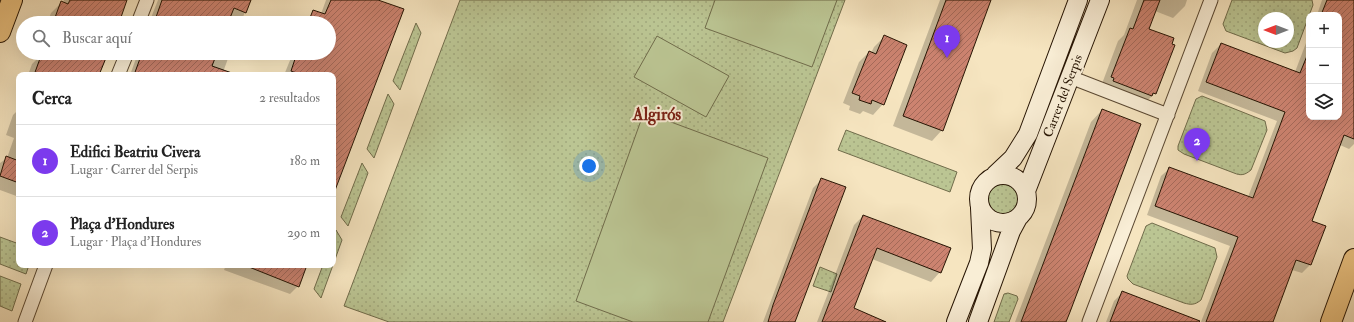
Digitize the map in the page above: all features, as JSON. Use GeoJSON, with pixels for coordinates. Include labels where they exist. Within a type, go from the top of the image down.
{"type":"FeatureCollection","features":[{"type":"Feature","properties":{"kind":"main road"},"geometry":{"type":"LineString","coordinates":[[0,32],[12,0]]}},
{"type":"Feature","properties":{"kind":"main road"},"geometry":{"type":"LineString","coordinates":[[1331,322],[1354,260]]}},
{"type":"Feature","properties":{"kind":"street"},"geometry":{"type":"LineString","coordinates":[[141,16],[147,0]]}},
{"type":"Feature","properties":{"kind":"street","name":"Carrer del Serpis"},"geometry":{"type":"LineString","coordinates":[[995,175],[1013,158],[1028,134],[1078,0]]}},
{"type":"Feature","properties":{"kind":"street","name":"Carrer del Serpis"},"geometry":{"type":"LineString","coordinates":[[1026,191],[1100,0]]}},
{"type":"Feature","properties":{"kind":"street"},"geometry":{"type":"LineString","coordinates":[[1089,322],[1211,0]]}},
{"type":"Feature","properties":{"kind":"street"},"geometry":{"type":"LineString","coordinates":[[119,72],[123,60]]}},
{"type":"Feature","properties":{"kind":"street"},"geometry":{"type":"LineString","coordinates":[[1070,77],[1168,115]]}},
{"type":"Feature","properties":{"kind":"street"},"geometry":{"type":"LineString","coordinates":[[956,322],[979,263],[982,249],[979,192],[988,179],[995,175],[1010,175],[1018,179],[1026,191],[1026,206],[1011,231],[978,322]]}},
{"type":"Feature","properties":{"kind":"street"},"geometry":{"type":"LineString","coordinates":[[980,208],[985,216],[997,222],[1004,223],[1018,218]]}},
{"type":"Feature","properties":{"kind":"street"},"geometry":{"type":"LineString","coordinates":[[25,322],[45,268]]}},
{"type":"Feature","properties":{"kind":"green space"},"geometry":{"type":"Polygon","coordinates":[[[460,0],[845,0],[723,322],[389,322],[344,306],[460,0]]]}},
{"type":"Feature","properties":{"kind":"green space"},"geometry":{"type":"Polygon","coordinates":[[[715,0],[837,0],[812,67],[705,28],[715,0]]]}},
{"type":"Feature","properties":{"kind":"green space"},"geometry":{"type":"Polygon","coordinates":[[[1232,0],[1312,0],[1313,5],[1310,12],[1306,12],[1306,24],[1297,48],[1293,51],[1285,53],[1272,48],[1294,48],[1294,12],[1258,12],[1258,43],[1226,31],[1223,24],[1232,0]]]}},
{"type":"Feature","properties":{"kind":"green space"},"geometry":{"type":"Polygon","coordinates":[[[416,23],[421,33],[400,90],[393,81],[416,23]]]}},
{"type":"Feature","properties":{"kind":"green space"},"geometry":{"type":"Polygon","coordinates":[[[657,36],[729,76],[706,117],[634,77],[657,36]]]}},
{"type":"Feature","properties":{"kind":"green space"},"geometry":{"type":"Polygon","coordinates":[[[388,94],[394,104],[374,158],[367,149],[388,94]]]}},
{"type":"Feature","properties":{"kind":"green space"},"geometry":{"type":"Polygon","coordinates":[[[1202,96],[1265,121],[1267,130],[1251,170],[1247,173],[1241,175],[1236,174],[1184,154],[1178,150],[1178,146],[1196,99],[1202,96]]]}},
{"type":"Feature","properties":{"kind":"green space"},"geometry":{"type":"Polygon","coordinates":[[[644,112],[768,158],[708,322],[633,322],[576,301],[644,112]]]}},
{"type":"Feature","properties":{"kind":"green space"},"geometry":{"type":"Polygon","coordinates":[[[846,130],[957,172],[950,192],[838,150],[846,130]]]}},
{"type":"Feature","properties":{"kind":"green space"},"geometry":{"type":"Polygon","coordinates":[[[362,163],[368,173],[348,226],[341,217],[362,163]]]}},
{"type":"Feature","properties":{"kind":"green space"},"geometry":{"type":"Polygon","coordinates":[[[1003,184],[1013,189],[1018,199],[1013,209],[1003,214],[993,209],[988,199],[993,189],[1003,184]]]}},
{"type":"Feature","properties":{"kind":"green space"},"geometry":{"type":"Polygon","coordinates":[[[1152,223],[1215,248],[1217,257],[1201,300],[1197,303],[1184,303],[1133,284],[1128,279],[1127,276],[1146,226],[1152,223]]]}},
{"type":"Feature","properties":{"kind":"green space"},"geometry":{"type":"Polygon","coordinates":[[[336,230],[342,240],[336,257],[336,230]]]}},
{"type":"Feature","properties":{"kind":"green space"},"geometry":{"type":"Polygon","coordinates":[[[0,237],[16,243],[16,268],[28,268],[26,274],[0,264],[0,237]]]}},
{"type":"Feature","properties":{"kind":"green space"},"geometry":{"type":"Polygon","coordinates":[[[820,267],[837,274],[831,292],[813,286],[820,267]]]}},
{"type":"Feature","properties":{"kind":"green space"},"geometry":{"type":"Polygon","coordinates":[[[322,268],[332,268],[321,298],[314,289],[322,268]]]}},
{"type":"Feature","properties":{"kind":"green space"},"geometry":{"type":"Polygon","coordinates":[[[0,276],[21,284],[12,311],[0,306],[0,276]]]}},
{"type":"Feature","properties":{"kind":"green space"},"geometry":{"type":"Polygon","coordinates":[[[1008,293],[1017,296],[1018,299],[1009,322],[994,322],[1004,294],[1008,293]]]}},
{"type":"Feature","properties":{"kind":"building"},"geometry":{"type":"Polygon","coordinates":[[[70,0],[127,0],[121,16],[56,16],[61,1],[68,4],[70,0]]]}},
{"type":"Feature","properties":{"kind":"building"},"geometry":{"type":"Polygon","coordinates":[[[162,0],[251,0],[246,13],[234,8],[231,16],[156,16],[162,0]]]}},
{"type":"Feature","properties":{"kind":"building"},"geometry":{"type":"Polygon","coordinates":[[[331,0],[378,0],[404,9],[336,188],[336,72],[291,71],[295,60],[336,60],[336,16],[311,16],[313,10],[325,14],[331,0]]]}},
{"type":"Feature","properties":{"kind":"building"},"geometry":{"type":"Polygon","coordinates":[[[946,0],[991,0],[943,131],[903,116],[946,0]]]}},
{"type":"Feature","properties":{"kind":"building"},"geometry":{"type":"Polygon","coordinates":[[[1144,0],[1160,0],[1149,29],[1174,38],[1172,44],[1175,45],[1156,94],[1153,93],[1152,96],[1113,81],[1114,78],[1111,77],[1130,28],[1133,29],[1144,0]]]}},
{"type":"Feature","properties":{"kind":"building"},"geometry":{"type":"Polygon","coordinates":[[[1327,0],[1354,0],[1354,139],[1344,135],[1312,221],[1326,226],[1311,265],[1296,260],[1273,322],[1206,322],[1238,237],[1155,206],[1169,167],[1253,198],[1285,112],[1206,82],[1221,43],[1300,73],[1306,58],[1306,120],[1342,120],[1342,12],[1322,12],[1327,0]]]}},
{"type":"Feature","properties":{"kind":"building"},"geometry":{"type":"Polygon","coordinates":[[[884,35],[907,45],[884,105],[872,100],[871,104],[859,100],[860,96],[852,93],[869,51],[876,54],[884,35]]]}},
{"type":"Feature","properties":{"kind":"building"},"geometry":{"type":"Polygon","coordinates":[[[39,60],[105,60],[100,72],[35,72],[39,60]]]}},
{"type":"Feature","properties":{"kind":"building"},"geometry":{"type":"Polygon","coordinates":[[[139,60],[214,60],[212,66],[229,72],[135,72],[139,60]]]}},
{"type":"Feature","properties":{"kind":"building"},"geometry":{"type":"Polygon","coordinates":[[[1102,109],[1141,124],[1070,312],[1066,322],[1021,322],[1102,109]]]}},
{"type":"Feature","properties":{"kind":"building"},"geometry":{"type":"Polygon","coordinates":[[[6,156],[16,160],[16,182],[0,176],[6,156]]]}},
{"type":"Feature","properties":{"kind":"building"},"geometry":{"type":"Polygon","coordinates":[[[821,178],[846,187],[795,322],[768,322],[773,305],[821,178]]]}},
{"type":"Feature","properties":{"kind":"building"},"geometry":{"type":"Polygon","coordinates":[[[863,215],[951,248],[941,273],[877,248],[854,308],[886,322],[822,322],[863,215]]]}},
{"type":"Feature","properties":{"kind":"building"},"geometry":{"type":"Polygon","coordinates":[[[252,268],[306,268],[299,287],[252,268]]]}},
{"type":"Feature","properties":{"kind":"building"},"geometry":{"type":"Polygon","coordinates":[[[1122,291],[1200,321],[1110,322],[1122,291]]]}},
{"type":"Feature","properties":{"kind":"place","name":"Edifici Beatriu Civera"},"geometry":{"type":"Point","coordinates":[947,58]}},
{"type":"Feature","properties":{"kind":"place","name":"Plaça d'Hondures"},"geometry":{"type":"Point","coordinates":[1197,161]}},
{"type":"Feature","properties":{"kind":"district","name":"Algirós"},"geometry":{"type":"Point","coordinates":[657,114]}}]}
